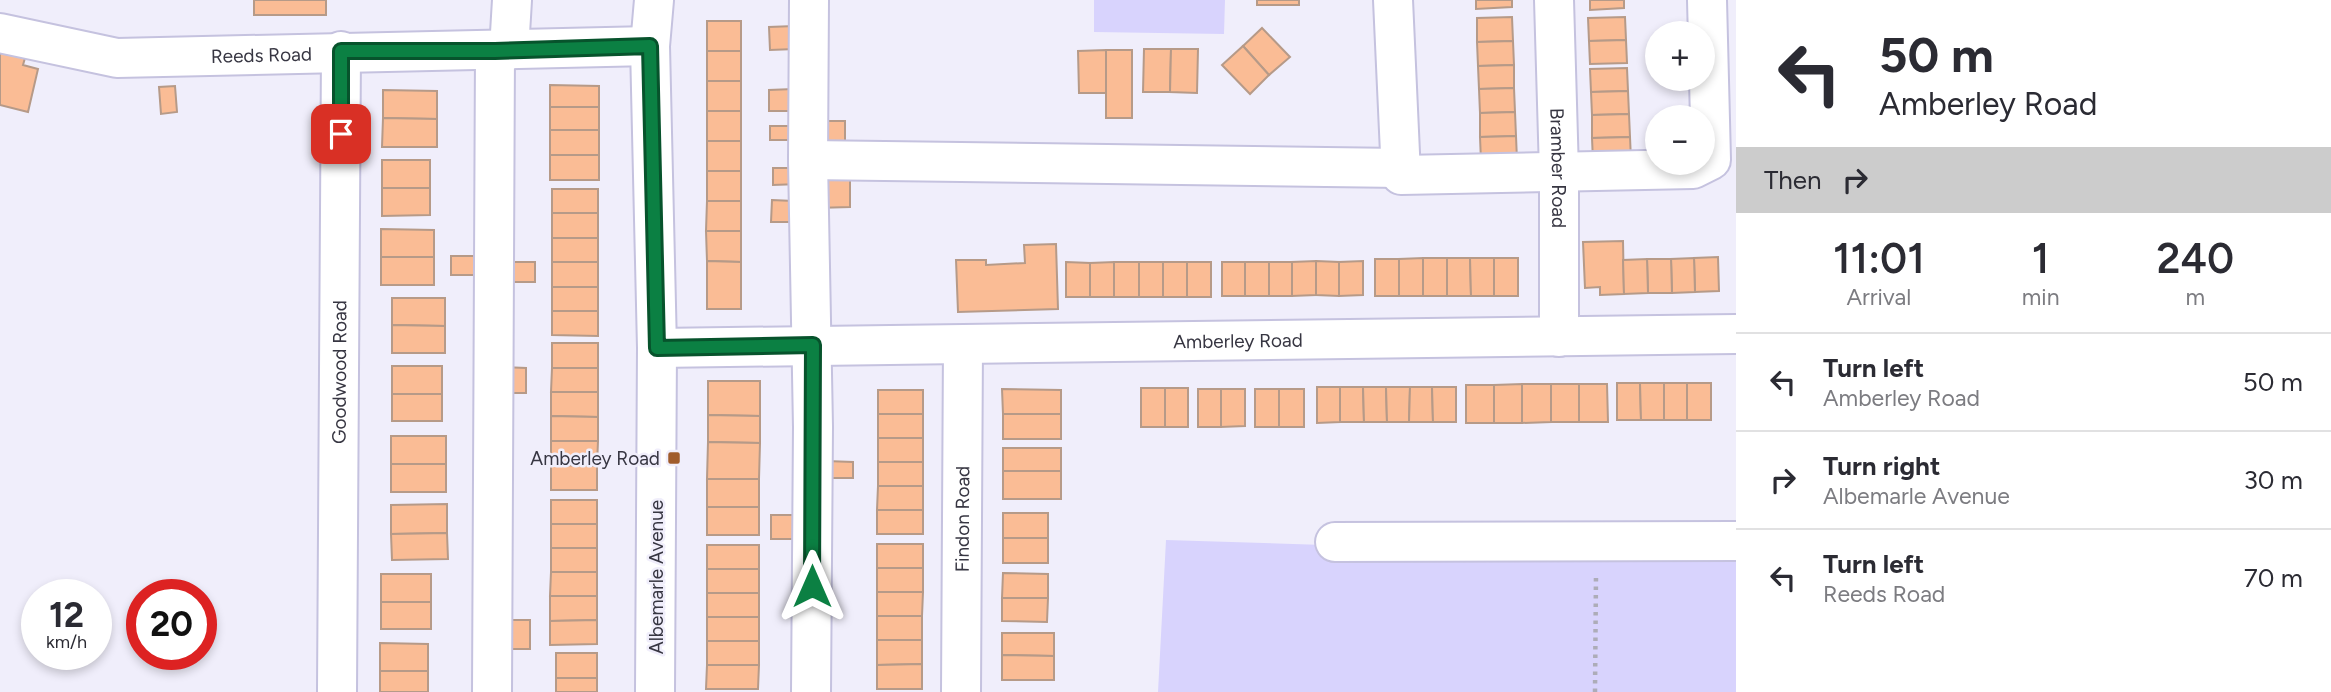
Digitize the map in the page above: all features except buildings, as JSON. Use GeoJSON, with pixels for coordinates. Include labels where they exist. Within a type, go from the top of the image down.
{"type":"FeatureCollection","features":[{"type":"Feature","properties":{"kind":"street"},"geometry":{"type":"LineString","coordinates":[[492,692],[502,50],[512,0]]}},
{"type":"Feature","properties":{"kind":"street","name":"Albemarle Avenue"},"geometry":{"type":"LineString","coordinates":[[654,0],[650,46],[657,348],[655,692]]}},
{"type":"Feature","properties":{"kind":"street"},"geometry":{"type":"LineString","coordinates":[[809,0],[808,160],[813,345],[811,692]]}},
{"type":"Feature","properties":{"kind":"street"},"geometry":{"type":"LineString","coordinates":[[1393,0],[1401,175],[1693,169],[1711,160],[1707,0]]}},
{"type":"Feature","properties":{"kind":"street","name":"Bramber Road"},"geometry":{"type":"LineString","coordinates":[[1554,0],[1559,172],[1559,337]]}},
{"type":"Feature","properties":{"kind":"street","name":"Reeds Road"},"geometry":{"type":"LineString","coordinates":[[0,33],[117,58],[650,46]]}},
{"type":"Feature","properties":{"kind":"street","name":"Goodwood Road"},"geometry":{"type":"LineString","coordinates":[[337,692],[341,51]]}},
{"type":"Feature","properties":{"kind":"street"},"geometry":{"type":"LineString","coordinates":[[808,160],[1401,168]]}},
{"type":"Feature","properties":{"kind":"street","name":"Amberley Road"},"geometry":{"type":"LineString","coordinates":[[657,348],[1736,334]]}},
{"type":"Feature","properties":{"kind":"street","name":"Findon Road"},"geometry":{"type":"LineString","coordinates":[[961,692],[963,345]]}},
{"type":"Feature","properties":{"kind":"street"},"geometry":{"type":"LineString","coordinates":[[1335,542],[1736,541]]}},
{"type":"Feature","properties":{"kind":"path"},"geometry":{"type":"LineString","coordinates":[[1595,692],[1596,542]]}},
{"type":"Feature","properties":{"kind":"shaded area"},"geometry":{"type":"Polygon","coordinates":[[[1094,0],[1225,0],[1224,34],[1094,32],[1094,0]]]}},
{"type":"Feature","properties":{"kind":"shaded area"},"geometry":{"type":"Polygon","coordinates":[[[1166,540],[1576,553],[1736,553],[1736,692],[1158,692],[1166,540]]]}},
{"type":"Feature","properties":{"kind":"place","name":"Amberley Road"},"geometry":{"type":"Point","coordinates":[674,458]}},
{"type":"Feature","properties":{"kind":"route"},"geometry":{"type":"LineString","coordinates":[[341,134],[341,51],[495,51],[650,46],[657,348],[813,345],[812,586]]}}]}
